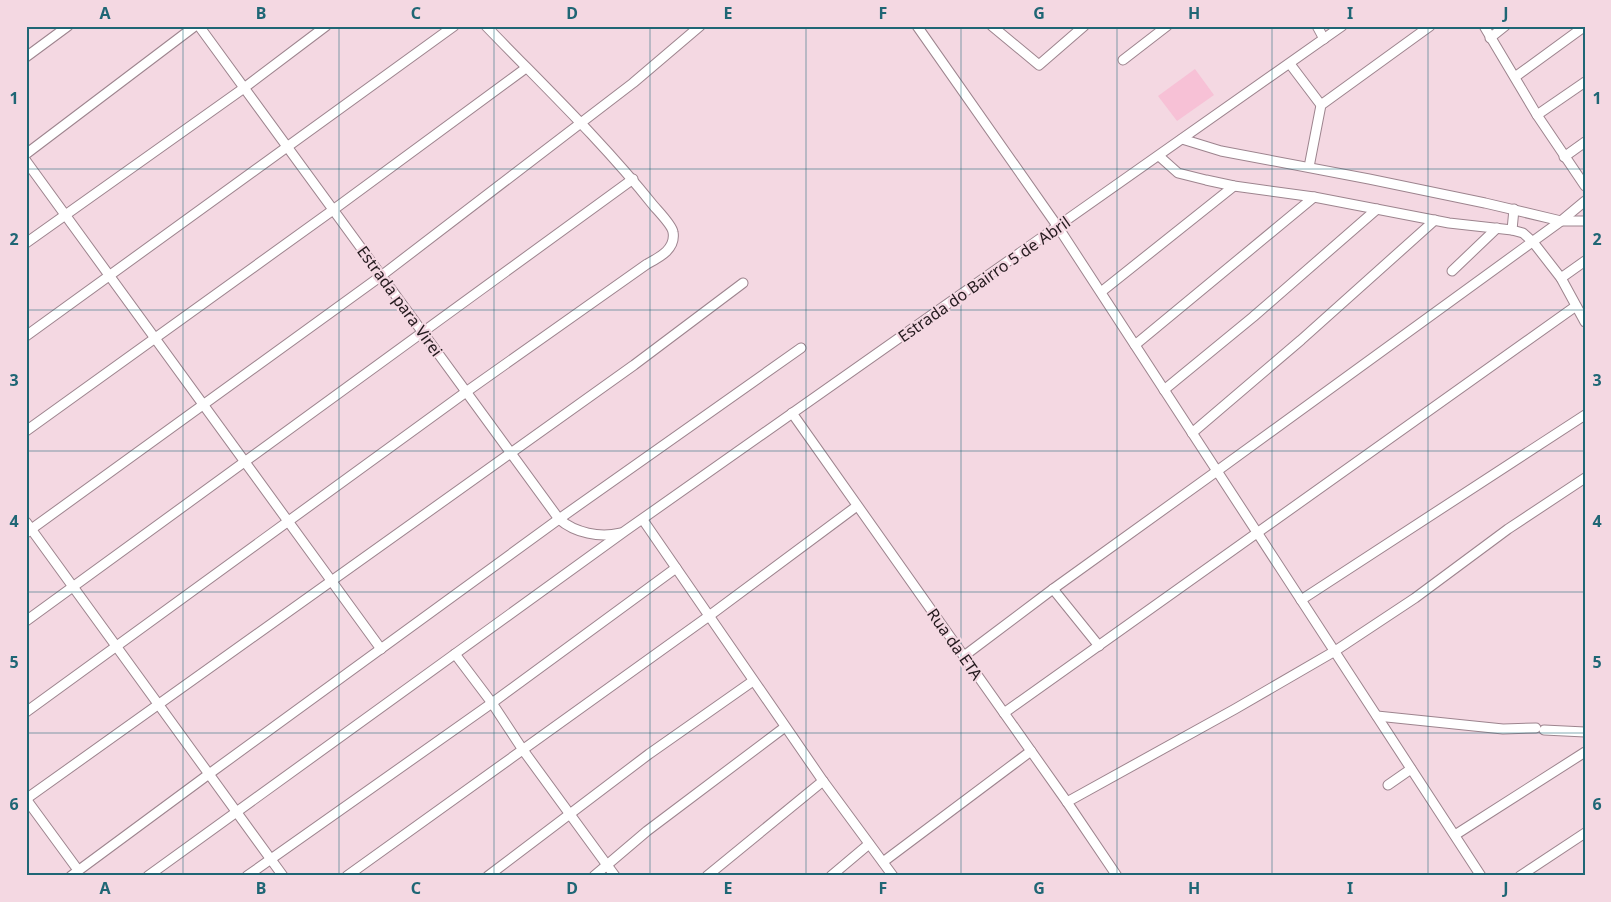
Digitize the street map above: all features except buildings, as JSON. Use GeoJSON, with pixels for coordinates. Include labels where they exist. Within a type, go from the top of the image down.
{"type":"FeatureCollection","features":[{"type":"Feature","properties":{"kind":"street"},"geometry":{"type":"LineString","coordinates":[[26,57],[68,26]]}},
{"type":"Feature","properties":{"kind":"street"},"geometry":{"type":"LineString","coordinates":[[26,154],[194,26]]}},
{"type":"Feature","properties":{"kind":"street","name":"Estrada para Virei"},"geometry":{"type":"LineString","coordinates":[[199,26],[559,519],[566,526],[582,532],[611,535],[625,531]]}},
{"type":"Feature","properties":{"kind":"street"},"geometry":{"type":"LineString","coordinates":[[26,243],[244,88],[326,26]]}},
{"type":"Feature","properties":{"kind":"street"},"geometry":{"type":"LineString","coordinates":[[26,336],[454,26]]}},
{"type":"Feature","properties":{"kind":"street"},"geometry":{"type":"LineString","coordinates":[[26,712],[466,392],[647,264],[665,254],[674,242],[673,230],[633,179],[486,26]]}},
{"type":"Feature","properties":{"kind":"street"},"geometry":{"type":"LineString","coordinates":[[283,876],[28,528],[204,405],[382,276],[581,124],[700,26]]}},
{"type":"Feature","properties":{"kind":"street"},"geometry":{"type":"LineString","coordinates":[[917,26],[1058,227],[1481,876]]}},
{"type":"Feature","properties":{"kind":"street"},"geometry":{"type":"LineString","coordinates":[[992,26],[1039,64],[1084,26]]}},
{"type":"Feature","properties":{"kind":"street"},"geometry":{"type":"LineString","coordinates":[[1122,60],[1167,26]]}},
{"type":"Feature","properties":{"kind":"street"},"geometry":{"type":"LineString","coordinates":[[1316,26],[1324,39]]}},
{"type":"Feature","properties":{"kind":"street","name":"Estrada do Bairro 5 de Abril"},"geometry":{"type":"LineString","coordinates":[[148,876],[625,531],[1342,26]]}},
{"type":"Feature","properties":{"kind":"street"},"geometry":{"type":"LineString","coordinates":[[1309,167],[1321,105],[1430,26]]}},
{"type":"Feature","properties":{"kind":"street"},"geometry":{"type":"LineString","coordinates":[[1484,26],[1537,115],[1585,186]]}},
{"type":"Feature","properties":{"kind":"street"},"geometry":{"type":"LineString","coordinates":[[1490,38],[1506,26]]}},
{"type":"Feature","properties":{"kind":"street"},"geometry":{"type":"LineString","coordinates":[[1514,77],[1585,26]]}},
{"type":"Feature","properties":{"kind":"street"},"geometry":{"type":"LineString","coordinates":[[1290,64],[1321,105]]}},
{"type":"Feature","properties":{"kind":"street"},"geometry":{"type":"LineString","coordinates":[[26,431],[333,210],[526,68]]}},
{"type":"Feature","properties":{"kind":"street"},"geometry":{"type":"LineString","coordinates":[[1537,115],[1585,82]]}},
{"type":"Feature","properties":{"kind":"street"},"geometry":{"type":"LineString","coordinates":[[1182,139],[1221,151],[1514,209],[1561,221],[1585,222]]}},
{"type":"Feature","properties":{"kind":"street"},"geometry":{"type":"LineString","coordinates":[[1564,157],[1585,142]]}},
{"type":"Feature","properties":{"kind":"street"},"geometry":{"type":"LineString","coordinates":[[1158,156],[1178,172],[1234,186],[1314,197],[1435,220],[1523,233],[1533,242],[1561,278],[1585,322]]}},
{"type":"Feature","properties":{"kind":"street"},"geometry":{"type":"LineString","coordinates":[[26,161],[381,649]]}},
{"type":"Feature","properties":{"kind":"street"},"geometry":{"type":"LineString","coordinates":[[26,621],[633,179]]}},
{"type":"Feature","properties":{"kind":"street"},"geometry":{"type":"LineString","coordinates":[[1100,292],[1234,186]]}},
{"type":"Feature","properties":{"kind":"street"},"geometry":{"type":"LineString","coordinates":[[1135,345],[1314,197]]}},
{"type":"Feature","properties":{"kind":"street"},"geometry":{"type":"LineString","coordinates":[[964,656],[1052,589],[1533,242],[1585,201]]}},
{"type":"Feature","properties":{"kind":"street"},"geometry":{"type":"LineString","coordinates":[[1512,230],[1514,209]]}},
{"type":"Feature","properties":{"kind":"street"},"geometry":{"type":"LineString","coordinates":[[1164,390],[1253,317],[1377,210]]}},
{"type":"Feature","properties":{"kind":"street"},"geometry":{"type":"LineString","coordinates":[[1192,433],[1301,340],[1435,220]]}},
{"type":"Feature","properties":{"kind":"street"},"geometry":{"type":"LineString","coordinates":[[1452,271],[1497,228]]}},
{"type":"Feature","properties":{"kind":"street"},"geometry":{"type":"LineString","coordinates":[[1561,278],[1585,261]]}},
{"type":"Feature","properties":{"kind":"street"},"geometry":{"type":"LineString","coordinates":[[743,283],[634,365],[26,799],[75,873],[559,519],[801,348]]}},
{"type":"Feature","properties":{"kind":"street"},"geometry":{"type":"LineString","coordinates":[[1004,713],[1576,306]]}},
{"type":"Feature","properties":{"kind":"street","name":"Rua da ETA"},"geometry":{"type":"LineString","coordinates":[[792,413],[1117,876]]}},
{"type":"Feature","properties":{"kind":"street"},"geometry":{"type":"LineString","coordinates":[[1301,600],[1585,415]]}},
{"type":"Feature","properties":{"kind":"street"},"geometry":{"type":"LineString","coordinates":[[1066,802],[1235,709],[1335,651],[1415,598],[1508,529],[1585,478]]}},
{"type":"Feature","properties":{"kind":"street"},"geometry":{"type":"LineString","coordinates":[[347,876],[709,616],[858,506]]}},
{"type":"Feature","properties":{"kind":"street"},"geometry":{"type":"LineString","coordinates":[[643,520],[785,727],[893,876]]}},
{"type":"Feature","properties":{"kind":"street"},"geometry":{"type":"LineString","coordinates":[[247,876],[492,703],[676,568]]}},
{"type":"Feature","properties":{"kind":"street"},"geometry":{"type":"LineString","coordinates":[[1052,589],[1099,646]]}},
{"type":"Feature","properties":{"kind":"street"},"geometry":{"type":"LineString","coordinates":[[455,654],[615,876]]}},
{"type":"Feature","properties":{"kind":"street"},"geometry":{"type":"LineString","coordinates":[[488,876],[649,754],[753,680]]}},
{"type":"Feature","properties":{"kind":"street"},"geometry":{"type":"LineString","coordinates":[[1377,716],[1503,729],[1585,732]]}},
{"type":"Feature","properties":{"kind":"street"},"geometry":{"type":"LineString","coordinates":[[594,876],[647,831],[785,727]]}},
{"type":"Feature","properties":{"kind":"street"},"geometry":{"type":"LineString","coordinates":[[882,862],[1031,751]]}},
{"type":"Feature","properties":{"kind":"street"},"geometry":{"type":"LineString","coordinates":[[1454,835],[1585,752]]}},
{"type":"Feature","properties":{"kind":"street"},"geometry":{"type":"LineString","coordinates":[[1388,785],[1411,769]]}},
{"type":"Feature","properties":{"kind":"street"},"geometry":{"type":"LineString","coordinates":[[707,876],[823,781]]}},
{"type":"Feature","properties":{"kind":"street"},"geometry":{"type":"LineString","coordinates":[[1520,876],[1585,833]]}},
{"type":"Feature","properties":{"kind":"street"},"geometry":{"type":"LineString","coordinates":[[832,875],[869,844]]}},
{"type":"Feature","properties":{"kind":"shaded area"},"geometry":{"type":"Polygon","coordinates":[[[1195,69],[1214,95],[1177,121],[1158,96],[1195,69]]]}}]}
